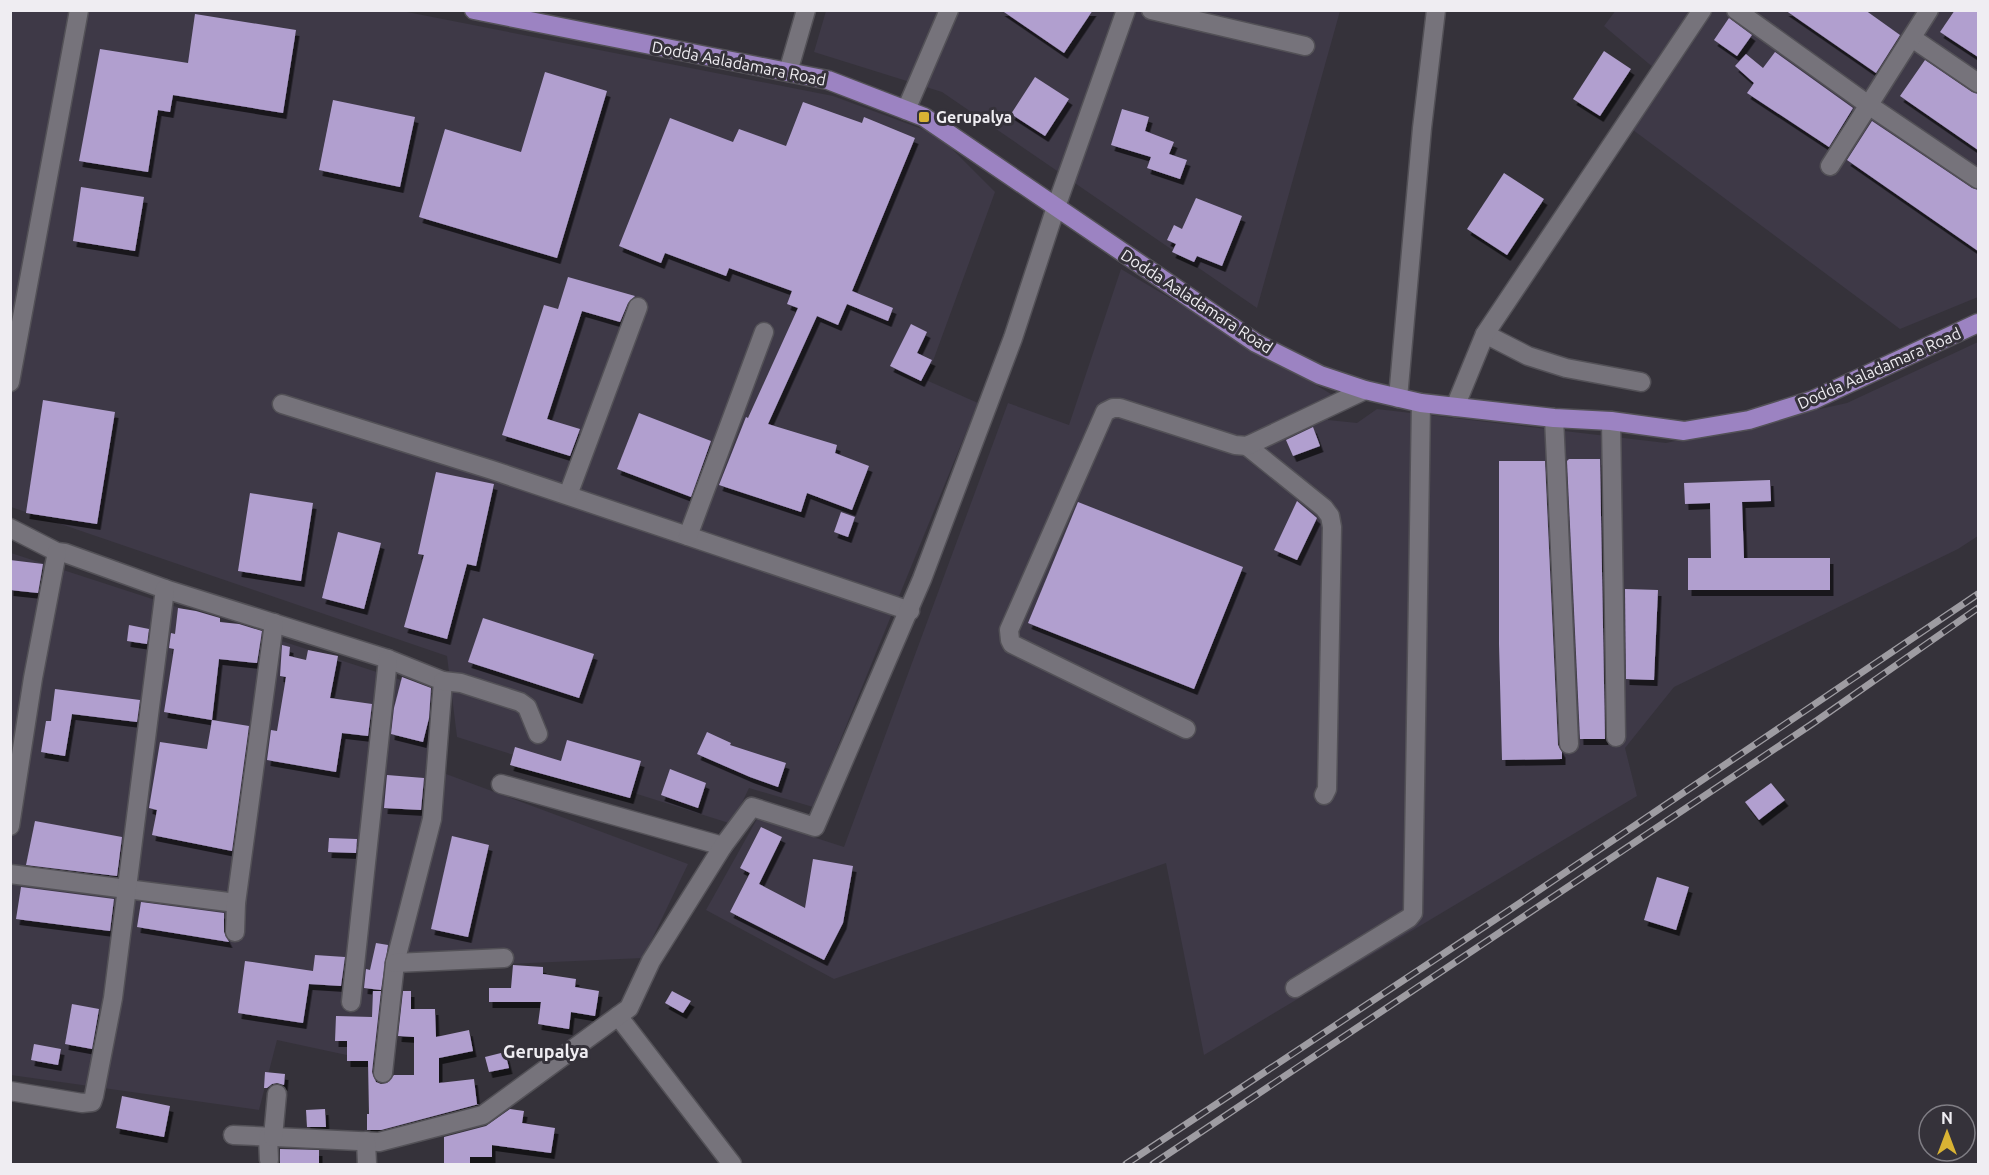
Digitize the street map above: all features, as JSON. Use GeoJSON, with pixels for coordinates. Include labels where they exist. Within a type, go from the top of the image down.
{"type":"FeatureCollection","features":[{"type":"Feature","properties":{"kind":"main road","name":"Dodda Aaladamara Road"},"geometry":{"type":"LineString","coordinates":[[474,10],[828,80],[924,117],[1256,343],[1320,375],[1365,390],[1420,403],[1554,418],[1611,421],[1684,431],[1749,420],[1813,400],[1978,323]]}},
{"type":"Feature","properties":{"kind":"street"},"geometry":{"type":"LineString","coordinates":[[10,382],[79,10]]}},
{"type":"Feature","properties":{"kind":"street"},"geometry":{"type":"LineString","coordinates":[[788,72],[806,10]]}},
{"type":"Feature","properties":{"kind":"street"},"geometry":{"type":"LineString","coordinates":[[906,110],[949,10]]}},
{"type":"Feature","properties":{"kind":"street"},"geometry":{"type":"LineString","coordinates":[[233,1135],[379,1142],[483,1114],[629,1008],[651,961],[723,846],[752,807],[815,827],[910,611],[1013,338],[1056,207],[1126,10]]}},
{"type":"Feature","properties":{"kind":"street"},"geometry":{"type":"LineString","coordinates":[[1151,10],[1305,46]]}},
{"type":"Feature","properties":{"kind":"street"},"geometry":{"type":"LineString","coordinates":[[1398,398],[1422,128],[1436,10]]}},
{"type":"Feature","properties":{"kind":"street"},"geometry":{"type":"LineString","coordinates":[[1455,407],[1485,334],[1702,10]]}},
{"type":"Feature","properties":{"kind":"street"},"geometry":{"type":"LineString","coordinates":[[1736,10],[1870,106],[1978,179]]}},
{"type":"Feature","properties":{"kind":"street"},"geometry":{"type":"LineString","coordinates":[[1830,166],[1929,10]]}},
{"type":"Feature","properties":{"kind":"street"},"geometry":{"type":"LineString","coordinates":[[1912,38],[1978,83]]}},
{"type":"Feature","properties":{"kind":"street"},"geometry":{"type":"LineString","coordinates":[[568,495],[638,307]]}},
{"type":"Feature","properties":{"kind":"street"},"geometry":{"type":"LineString","coordinates":[[687,536],[764,332]]}},
{"type":"Feature","properties":{"kind":"street"},"geometry":{"type":"LineString","coordinates":[[1485,334],[1528,356],[1566,368],[1641,382]]}},
{"type":"Feature","properties":{"kind":"street"},"geometry":{"type":"LineString","coordinates":[[1186,729],[1012,644],[1010,640],[1009,630],[1105,412],[1109,409],[1120,408],[1235,445],[1247,446],[1365,390]]}},
{"type":"Feature","properties":{"kind":"street"},"geometry":{"type":"LineString","coordinates":[[1295,988],[1409,918],[1413,913],[1420,403]]}},
{"type":"Feature","properties":{"kind":"street"},"geometry":{"type":"LineString","coordinates":[[282,404],[568,495],[910,611]]}},
{"type":"Feature","properties":{"kind":"street"},"geometry":{"type":"LineString","coordinates":[[1554,418],[1569,744]]}},
{"type":"Feature","properties":{"kind":"street"},"geometry":{"type":"LineString","coordinates":[[1611,421],[1616,737]]}},
{"type":"Feature","properties":{"kind":"street"},"geometry":{"type":"LineString","coordinates":[[1247,446],[1324,508],[1330,516],[1332,527],[1327,789],[1324,795]]}},
{"type":"Feature","properties":{"kind":"street"},"geometry":{"type":"LineString","coordinates":[[10,528],[57,552],[165,589],[388,659],[443,681],[461,683],[520,702],[527,707],[538,734]]}},
{"type":"Feature","properties":{"kind":"street"},"geometry":{"type":"LineString","coordinates":[[10,826],[33,678],[57,552]]}},
{"type":"Feature","properties":{"kind":"street"},"geometry":{"type":"LineString","coordinates":[[10,1091],[82,1103],[92,1102],[113,998],[165,589]]}},
{"type":"Feature","properties":{"kind":"street"},"geometry":{"type":"LineString","coordinates":[[235,932],[236,903],[274,623]]}},
{"type":"Feature","properties":{"kind":"street"},"geometry":{"type":"LineString","coordinates":[[351,1002],[388,659]]}},
{"type":"Feature","properties":{"kind":"street"},"geometry":{"type":"LineString","coordinates":[[383,1073],[395,963],[432,819],[443,681]]}},
{"type":"Feature","properties":{"kind":"street"},"geometry":{"type":"LineString","coordinates":[[501,784],[723,846]]}},
{"type":"Feature","properties":{"kind":"street"},"geometry":{"type":"LineString","coordinates":[[10,874],[236,903]]}},
{"type":"Feature","properties":{"kind":"street"},"geometry":{"type":"LineString","coordinates":[[395,963],[504,958]]}},
{"type":"Feature","properties":{"kind":"street"},"geometry":{"type":"LineString","coordinates":[[618,1016],[732,1164]]}},
{"type":"Feature","properties":{"kind":"street"},"geometry":{"type":"LineString","coordinates":[[269,1160],[277,1094]]}},
{"type":"Feature","properties":{"kind":"street"},"geometry":{"type":"LineString","coordinates":[[366,1141],[367,1164]]}},
{"type":"Feature","properties":{"kind":"shaded area"},"geometry":{"type":"Polygon","coordinates":[[[1616,10],[1978,11],[1978,297],[1900,329],[1633,130],[1667,79],[1604,26],[1616,10]]]}},
{"type":"Feature","properties":{"kind":"shaded area"},"geometry":{"type":"Polygon","coordinates":[[[10,11],[402,11],[833,96],[938,135],[995,192],[926,380],[978,403],[813,807],[749,788],[732,824],[457,737],[447,656],[11,507],[10,11]]]}},
{"type":"Feature","properties":{"kind":"shaded area"},"geometry":{"type":"Polygon","coordinates":[[[826,11],[1340,11],[1257,308],[942,92],[814,52],[826,11]]]}},
{"type":"Feature","properties":{"kind":"shaded area"},"geometry":{"type":"Polygon","coordinates":[[[1121,269],[1331,394],[1328,420],[1357,423],[1377,409],[1666,443],[1847,403],[1978,342],[1978,536],[1958,549],[1674,687],[1625,748],[1637,796],[1204,1055],[1166,863],[834,979],[706,910],[757,819],[844,847],[1008,403],[1069,425],[1121,269]]]}},
{"type":"Feature","properties":{"kind":"shaded area"},"geometry":{"type":"Polygon","coordinates":[[[11,553],[432,690],[438,771],[688,864],[643,958],[376,970],[370,1060],[277,1040],[259,1110],[11,1075],[11,553]]]}},
{"type":"Feature","properties":{"kind":"building"},"geometry":{"type":"Polygon","coordinates":[[[1001,10],[1093,10],[1064,53],[1001,10]]]}},
{"type":"Feature","properties":{"kind":"building"},"geometry":{"type":"Polygon","coordinates":[[[1785,10],[1865,10],[1900,35],[1876,73],[1785,10]]]}},
{"type":"Feature","properties":{"kind":"building"},"geometry":{"type":"Polygon","coordinates":[[[1955,10],[1978,10],[1978,57],[1940,32],[1955,10]]]}},
{"type":"Feature","properties":{"kind":"building"},"geometry":{"type":"Polygon","coordinates":[[[195,14],[296,30],[283,113],[173,95],[170,112],[158,110],[148,172],[79,161],[100,49],[188,63],[195,14]]]}},
{"type":"Feature","properties":{"kind":"building"},"geometry":{"type":"Polygon","coordinates":[[[1729,18],[1752,35],[1737,56],[1714,40],[1729,18]]]}},
{"type":"Feature","properties":{"kind":"building"},"geometry":{"type":"Polygon","coordinates":[[[1604,51],[1631,69],[1600,116],[1573,99],[1604,51]]]}},
{"type":"Feature","properties":{"kind":"building"},"geometry":{"type":"Polygon","coordinates":[[[1775,52],[1853,108],[1829,147],[1747,93],[1754,83],[1735,66],[1746,54],[1763,68],[1775,52]]]}},
{"type":"Feature","properties":{"kind":"building"},"geometry":{"type":"Polygon","coordinates":[[[1925,60],[1978,94],[1978,150],[1900,96],[1925,60]]]}},
{"type":"Feature","properties":{"kind":"building"},"geometry":{"type":"Polygon","coordinates":[[[545,72],[607,91],[557,258],[419,217],[445,129],[521,152],[545,72]]]}},
{"type":"Feature","properties":{"kind":"building"},"geometry":{"type":"Polygon","coordinates":[[[1035,77],[1069,99],[1045,136],[1011,114],[1035,77]]]}},
{"type":"Feature","properties":{"kind":"building"},"geometry":{"type":"Polygon","coordinates":[[[333,100],[415,117],[400,187],[319,170],[333,100]]]}},
{"type":"Feature","properties":{"kind":"building"},"geometry":{"type":"Polygon","coordinates":[[[803,102],[862,123],[864,117],[915,138],[852,291],[893,308],[888,321],[847,304],[838,325],[817,316],[768,424],[837,445],[835,453],[869,466],[852,510],[807,493],[801,512],[719,485],[746,417],[748,418],[798,308],[787,304],[792,291],[729,268],[726,276],[665,253],[661,263],[619,246],[670,118],[733,142],[739,129],[786,146],[803,102]]]}},
{"type":"Feature","properties":{"kind":"building"},"geometry":{"type":"Polygon","coordinates":[[[1122,109],[1149,117],[1145,131],[1174,142],[1169,154],[1187,160],[1180,179],[1147,168],[1151,157],[1111,145],[1122,109]]]}},
{"type":"Feature","properties":{"kind":"building"},"geometry":{"type":"Polygon","coordinates":[[[1872,121],[1978,190],[1978,251],[1847,160],[1872,121]]]}},
{"type":"Feature","properties":{"kind":"building"},"geometry":{"type":"Polygon","coordinates":[[[1504,173],[1544,199],[1507,255],[1467,229],[1504,173]]]}},
{"type":"Feature","properties":{"kind":"building"},"geometry":{"type":"Polygon","coordinates":[[[81,187],[144,197],[135,251],[73,241],[81,187]]]}},
{"type":"Feature","properties":{"kind":"building"},"geometry":{"type":"Polygon","coordinates":[[[1196,198],[1242,216],[1222,266],[1197,256],[1194,262],[1172,252],[1176,244],[1167,240],[1174,225],[1182,229],[1196,198]]]}},
{"type":"Feature","properties":{"kind":"building"},"geometry":{"type":"Polygon","coordinates":[[[568,277],[635,296],[628,303],[620,322],[582,311],[547,419],[580,429],[570,456],[502,435],[544,305],[558,309],[568,277]]]}},
{"type":"Feature","properties":{"kind":"building"},"geometry":{"type":"Polygon","coordinates":[[[911,324],[927,332],[917,353],[932,360],[921,381],[890,366],[911,324]]]}},
{"type":"Feature","properties":{"kind":"building"},"geometry":{"type":"Polygon","coordinates":[[[43,400],[115,412],[97,524],[26,513],[43,400]]]}},
{"type":"Feature","properties":{"kind":"building"},"geometry":{"type":"Polygon","coordinates":[[[639,413],[711,441],[691,497],[617,469],[639,413]]]}},
{"type":"Feature","properties":{"kind":"building"},"geometry":{"type":"Polygon","coordinates":[[[1313,427],[1320,446],[1293,456],[1286,440],[1313,427]]]}},
{"type":"Feature","properties":{"kind":"building"},"geometry":{"type":"Polygon","coordinates":[[[1569,459],[1600,459],[1605,739],[1580,739],[1567,461],[1569,459]]]}},
{"type":"Feature","properties":{"kind":"building"},"geometry":{"type":"Polygon","coordinates":[[[1499,461],[1545,461],[1558,745],[1562,752],[1562,759],[1502,760],[1499,644],[1499,461]]]}},
{"type":"Feature","properties":{"kind":"building"},"geometry":{"type":"Polygon","coordinates":[[[436,472],[494,484],[476,566],[467,564],[447,639],[404,627],[424,555],[418,554],[436,472]]]}},
{"type":"Feature","properties":{"kind":"building"},"geometry":{"type":"Polygon","coordinates":[[[1770,480],[1771,501],[1742,502],[1744,558],[1830,558],[1830,590],[1688,590],[1688,558],[1711,558],[1710,503],[1685,504],[1684,483],[1770,480]]]}},
{"type":"Feature","properties":{"kind":"building"},"geometry":{"type":"Polygon","coordinates":[[[250,493],[313,503],[301,581],[238,571],[250,493]]]}},
{"type":"Feature","properties":{"kind":"building"},"geometry":{"type":"Polygon","coordinates":[[[1297,501],[1317,518],[1297,560],[1274,550],[1297,501]]]}},
{"type":"Feature","properties":{"kind":"building"},"geometry":{"type":"Polygon","coordinates":[[[1078,502],[1243,567],[1194,689],[1028,623],[1078,502]]]}},
{"type":"Feature","properties":{"kind":"building"},"geometry":{"type":"Polygon","coordinates":[[[841,512],[855,517],[848,537],[834,532],[841,512]]]}},
{"type":"Feature","properties":{"kind":"building"},"geometry":{"type":"Polygon","coordinates":[[[338,532],[381,543],[364,609],[322,598],[338,532]]]}},
{"type":"Feature","properties":{"kind":"building"},"geometry":{"type":"Polygon","coordinates":[[[10,560],[43,564],[38,593],[10,590],[10,560]]]}},
{"type":"Feature","properties":{"kind":"building"},"geometry":{"type":"Polygon","coordinates":[[[1625,589],[1658,590],[1654,680],[1626,679],[1625,589]]]}},
{"type":"Feature","properties":{"kind":"building"},"geometry":{"type":"Polygon","coordinates":[[[178,608],[220,618],[220,622],[239,624],[262,631],[257,663],[219,659],[212,720],[164,712],[174,649],[169,648],[171,633],[175,634],[178,608]]]}},
{"type":"Feature","properties":{"kind":"building"},"geometry":{"type":"Polygon","coordinates":[[[483,618],[594,654],[579,698],[468,662],[483,618]]]}},
{"type":"Feature","properties":{"kind":"building"},"geometry":{"type":"Polygon","coordinates":[[[129,625],[149,629],[147,644],[127,641],[129,625]]]}},
{"type":"Feature","properties":{"kind":"building"},"geometry":{"type":"Polygon","coordinates":[[[282,645],[290,647],[289,656],[306,660],[308,650],[338,656],[330,698],[372,704],[368,736],[342,733],[336,772],[267,760],[271,730],[277,731],[286,677],[280,676],[282,645]]]}},
{"type":"Feature","properties":{"kind":"building"},"geometry":{"type":"Polygon","coordinates":[[[402,677],[431,688],[429,718],[423,742],[391,734],[394,708],[402,677]]]}},
{"type":"Feature","properties":{"kind":"building"},"geometry":{"type":"Polygon","coordinates":[[[55,689],[140,700],[137,722],[72,714],[65,756],[41,752],[46,721],[51,721],[55,689]]]}},
{"type":"Feature","properties":{"kind":"building"},"geometry":{"type":"Polygon","coordinates":[[[212,720],[249,726],[232,851],[152,835],[157,810],[149,808],[160,742],[207,749],[212,720]]]}},
{"type":"Feature","properties":{"kind":"building"},"geometry":{"type":"Polygon","coordinates":[[[707,732],[731,743],[730,745],[786,763],[778,787],[697,754],[707,732]]]}},
{"type":"Feature","properties":{"kind":"building"},"geometry":{"type":"Polygon","coordinates":[[[567,740],[641,761],[630,798],[510,765],[515,747],[561,761],[567,740]]]}},
{"type":"Feature","properties":{"kind":"building"},"geometry":{"type":"Polygon","coordinates":[[[670,769],[706,783],[698,808],[661,795],[670,769]]]}},
{"type":"Feature","properties":{"kind":"building"},"geometry":{"type":"Polygon","coordinates":[[[387,775],[424,778],[421,810],[384,808],[387,775]]]}},
{"type":"Feature","properties":{"kind":"building"},"geometry":{"type":"Polygon","coordinates":[[[1771,783],[1785,800],[1759,820],[1745,802],[1771,783]]]}},
{"type":"Feature","properties":{"kind":"building"},"geometry":{"type":"Polygon","coordinates":[[[35,821],[122,837],[117,876],[26,865],[35,821]]]}},
{"type":"Feature","properties":{"kind":"building"},"geometry":{"type":"Polygon","coordinates":[[[761,827],[782,837],[759,884],[805,908],[813,859],[853,866],[843,923],[824,960],[730,912],[750,873],[740,868],[761,827]]]}},
{"type":"Feature","properties":{"kind":"building"},"geometry":{"type":"Polygon","coordinates":[[[452,836],[489,845],[468,937],[431,929],[452,836]]]}},
{"type":"Feature","properties":{"kind":"building"},"geometry":{"type":"Polygon","coordinates":[[[329,838],[357,839],[356,853],[328,852],[329,838]]]}},
{"type":"Feature","properties":{"kind":"building"},"geometry":{"type":"Polygon","coordinates":[[[1657,877],[1689,887],[1676,930],[1644,920],[1657,877]]]}},
{"type":"Feature","properties":{"kind":"building"},"geometry":{"type":"Polygon","coordinates":[[[21,887],[114,899],[110,931],[16,919],[21,887]]]}},
{"type":"Feature","properties":{"kind":"building"},"geometry":{"type":"Polygon","coordinates":[[[141,902],[224,913],[224,932],[229,942],[137,927],[141,902]]]}},
{"type":"Feature","properties":{"kind":"building"},"geometry":{"type":"Polygon","coordinates":[[[376,943],[388,945],[381,990],[364,988],[366,969],[370,970],[376,943]]]}},
{"type":"Feature","properties":{"kind":"building"},"geometry":{"type":"Polygon","coordinates":[[[315,955],[345,957],[341,986],[309,984],[303,1023],[238,1013],[245,961],[313,971],[315,955]]]}},
{"type":"Feature","properties":{"kind":"building"},"geometry":{"type":"Polygon","coordinates":[[[513,965],[543,967],[543,974],[576,979],[575,987],[599,991],[595,1016],[571,1012],[569,1029],[538,1024],[541,1002],[489,1002],[489,988],[511,988],[513,965]]]}},
{"type":"Feature","properties":{"kind":"building"},"geometry":{"type":"Polygon","coordinates":[[[373,991],[381,991],[372,1072],[376,1082],[387,1083],[394,1075],[414,1075],[414,1037],[398,1036],[403,991],[411,991],[411,1009],[435,1009],[436,1037],[469,1030],[473,1051],[439,1058],[439,1083],[474,1079],[477,1104],[479,1104],[381,1130],[367,1130],[368,1061],[347,1061],[347,1041],[335,1041],[336,1016],[372,1017],[373,991]]]}},
{"type":"Feature","properties":{"kind":"building"},"geometry":{"type":"Polygon","coordinates":[[[672,991],[691,1001],[683,1013],[665,1003],[672,991]]]}},
{"type":"Feature","properties":{"kind":"building"},"geometry":{"type":"Polygon","coordinates":[[[72,1004],[99,1009],[92,1049],[65,1044],[72,1004]]]}},
{"type":"Feature","properties":{"kind":"building"},"geometry":{"type":"Polygon","coordinates":[[[34,1044],[61,1049],[58,1065],[31,1060],[34,1044]]]}},
{"type":"Feature","properties":{"kind":"building"},"geometry":{"type":"Polygon","coordinates":[[[505,1052],[509,1068],[489,1072],[485,1057],[505,1052]]]}},
{"type":"Feature","properties":{"kind":"building"},"geometry":{"type":"Polygon","coordinates":[[[265,1072],[285,1074],[284,1085],[277,1083],[264,1088],[265,1072]]]}},
{"type":"Feature","properties":{"kind":"building"},"geometry":{"type":"Polygon","coordinates":[[[122,1096],[170,1106],[164,1137],[116,1128],[122,1096]]]}},
{"type":"Feature","properties":{"kind":"building"},"geometry":{"type":"Polygon","coordinates":[[[325,1109],[326,1127],[307,1127],[306,1110],[325,1109]]]}},
{"type":"Feature","properties":{"kind":"building"},"geometry":{"type":"Polygon","coordinates":[[[510,1109],[524,1111],[522,1123],[555,1128],[551,1153],[492,1145],[492,1157],[470,1157],[470,1164],[444,1164],[444,1137],[486,1126],[510,1109]]]}},
{"type":"Feature","properties":{"kind":"building"},"geometry":{"type":"Polygon","coordinates":[[[280,1149],[319,1150],[319,1164],[280,1164],[280,1149]]]}},
{"type":"Feature","properties":{"kind":"railway"},"geometry":{"type":"LineString","coordinates":[[1126,1164],[1508,911],[1978,594]]}},
{"type":"Feature","properties":{"kind":"railway"},"geometry":{"type":"LineString","coordinates":[[1153,1164],[1812,724],[1978,608]]}},
{"type":"Feature","properties":{"kind":"place","name":"Gerupalya"},"geometry":{"type":"Point","coordinates":[924,117]}},
{"type":"Feature","properties":{"kind":"district","name":"Gerupalya"},"geometry":{"type":"Point","coordinates":[546,1051]}}]}
